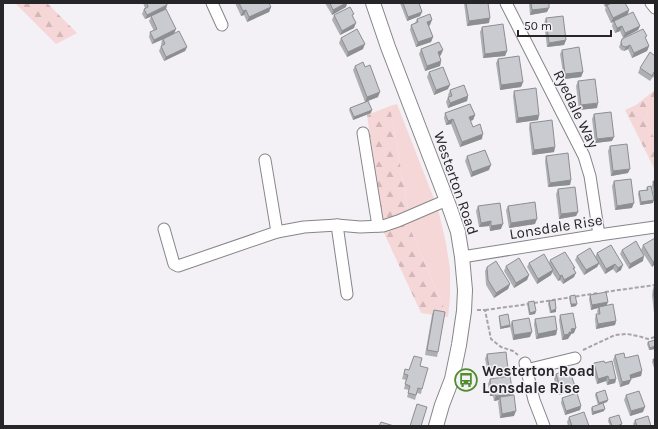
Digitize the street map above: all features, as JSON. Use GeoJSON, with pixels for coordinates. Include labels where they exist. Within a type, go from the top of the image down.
{"type":"FeatureCollection","features":[{"type":"Feature","properties":{"kind":"street"},"geometry":{"type":"LineString","coordinates":[[212,3],[222,25]]}},
{"type":"Feature","properties":{"kind":"street","name":"Westerton Road"},"geometry":{"type":"LineString","coordinates":[[373,3],[388,47],[447,200],[458,232],[462,257],[465,290],[460,344],[452,379],[436,426]]}},
{"type":"Feature","properties":{"kind":"street","name":"Ryedale Way"},"geometry":{"type":"LineString","coordinates":[[506,3],[584,156],[590,176],[599,235]]}},
{"type":"Feature","properties":{"kind":"street"},"geometry":{"type":"LineString","coordinates":[[651,3],[655,8]]}},
{"type":"Feature","properties":{"kind":"street"},"geometry":{"type":"LineString","coordinates":[[363,133],[378,226]]}},
{"type":"Feature","properties":{"kind":"street"},"geometry":{"type":"LineString","coordinates":[[265,160],[277,232]]}},
{"type":"Feature","properties":{"kind":"street"},"geometry":{"type":"LineString","coordinates":[[164,229],[174,264],[178,266],[277,232],[304,227],[337,225],[360,227],[383,226],[447,200]]}},
{"type":"Feature","properties":{"kind":"street"},"geometry":{"type":"LineString","coordinates":[[337,225],[347,294]]}},
{"type":"Feature","properties":{"kind":"street","name":"Lonsdale Rise"},"geometry":{"type":"LineString","coordinates":[[462,257],[655,227]]}},
{"type":"Feature","properties":{"kind":"street"},"geometry":{"type":"LineString","coordinates":[[544,426],[534,400],[526,366],[575,358]]}},
{"type":"Feature","properties":{"kind":"path"},"geometry":{"type":"LineString","coordinates":[[464,311],[485,310],[655,285]]}},
{"type":"Feature","properties":{"kind":"path"},"geometry":{"type":"LineString","coordinates":[[485,310],[491,339],[501,347],[513,351],[526,366]]}},
{"type":"Feature","properties":{"kind":"path"},"geometry":{"type":"LineString","coordinates":[[575,358],[576,353],[615,335],[627,334],[648,339],[655,337]]}},
{"type":"Feature","properties":{"kind":"green space"},"geometry":{"type":"Polygon","coordinates":[[[15,3],[47,3],[77,33],[56,44],[15,3]]]}},
{"type":"Feature","properties":{"kind":"green space"},"geometry":{"type":"Polygon","coordinates":[[[655,90],[655,106],[644,118],[655,139],[655,170],[625,110],[636,105],[655,90]]]}},
{"type":"Feature","properties":{"kind":"green space"},"geometry":{"type":"Polygon","coordinates":[[[397,104],[438,209],[450,269],[450,298],[448,317],[412,233],[390,106],[397,104]]]}},
{"type":"Feature","properties":{"kind":"green space"},"geometry":{"type":"Polygon","coordinates":[[[390,106],[412,233],[448,317],[421,313],[384,233],[367,115],[390,106]]]}},
{"type":"Feature","properties":{"kind":"green space"},"geometry":{"type":"Polygon","coordinates":[[[655,106],[655,139],[644,118],[655,106]]]}},
{"type":"Feature","properties":{"kind":"building"},"geometry":{"type":"Polygon","coordinates":[[[147,3],[167,3],[167,5],[147,15],[144,9],[148,7],[147,3]]]}},
{"type":"Feature","properties":{"kind":"building"},"geometry":{"type":"Polygon","coordinates":[[[239,3],[269,3],[271,7],[249,17],[246,10],[243,11],[239,3]]]}},
{"type":"Feature","properties":{"kind":"building"},"geometry":{"type":"Polygon","coordinates":[[[330,3],[346,3],[333,10],[330,3]]]}},
{"type":"Feature","properties":{"kind":"building"},"geometry":{"type":"Polygon","coordinates":[[[403,3],[419,3],[422,12],[408,17],[403,3]]]}},
{"type":"Feature","properties":{"kind":"building"},"geometry":{"type":"Polygon","coordinates":[[[466,3],[488,3],[490,18],[469,21],[466,3]]]}},
{"type":"Feature","properties":{"kind":"building"},"geometry":{"type":"Polygon","coordinates":[[[531,3],[549,3],[549,8],[532,10],[531,3]]]}},
{"type":"Feature","properties":{"kind":"building"},"geometry":{"type":"Polygon","coordinates":[[[612,3],[625,3],[629,10],[613,18],[607,5],[612,3]]]}},
{"type":"Feature","properties":{"kind":"building"},"geometry":{"type":"Polygon","coordinates":[[[350,7],[354,14],[352,15],[356,23],[342,31],[334,15],[350,7]]]}},
{"type":"Feature","properties":{"kind":"building"},"geometry":{"type":"Polygon","coordinates":[[[166,9],[176,29],[154,40],[150,32],[157,29],[151,16],[166,9]]]}},
{"type":"Feature","properties":{"kind":"building"},"geometry":{"type":"Polygon","coordinates":[[[633,12],[640,26],[625,33],[622,26],[617,28],[614,21],[633,12]]]}},
{"type":"Feature","properties":{"kind":"building"},"geometry":{"type":"Polygon","coordinates":[[[430,14],[432,20],[427,22],[433,37],[418,42],[411,25],[418,22],[417,19],[430,14]]]}},
{"type":"Feature","properties":{"kind":"building"},"geometry":{"type":"Polygon","coordinates":[[[563,16],[566,40],[549,43],[546,18],[563,16]]]}},
{"type":"Feature","properties":{"kind":"building"},"geometry":{"type":"Polygon","coordinates":[[[503,24],[507,51],[485,54],[482,27],[503,24]]]}},
{"type":"Feature","properties":{"kind":"building"},"geometry":{"type":"Polygon","coordinates":[[[357,29],[365,44],[348,52],[341,38],[357,29]]]}},
{"type":"Feature","properties":{"kind":"building"},"geometry":{"type":"Polygon","coordinates":[[[643,29],[647,36],[645,37],[649,46],[634,53],[630,45],[626,47],[622,46],[622,39],[643,29]]]}},
{"type":"Feature","properties":{"kind":"building"},"geometry":{"type":"Polygon","coordinates":[[[179,31],[187,47],[166,57],[161,46],[165,44],[163,39],[179,31]]]}},
{"type":"Feature","properties":{"kind":"building"},"geometry":{"type":"Polygon","coordinates":[[[439,42],[443,50],[438,52],[441,61],[427,66],[421,49],[439,42]]]}},
{"type":"Feature","properties":{"kind":"building"},"geometry":{"type":"Polygon","coordinates":[[[579,47],[583,72],[565,74],[562,50],[579,47]]]}},
{"type":"Feature","properties":{"kind":"building"},"geometry":{"type":"Polygon","coordinates":[[[650,52],[655,56],[655,72],[652,76],[640,68],[650,52]]]}},
{"type":"Feature","properties":{"kind":"building"},"geometry":{"type":"Polygon","coordinates":[[[519,56],[523,82],[501,85],[498,59],[519,56]]]}},
{"type":"Feature","properties":{"kind":"building"},"geometry":{"type":"Polygon","coordinates":[[[363,62],[365,67],[370,65],[380,92],[367,97],[355,66],[363,62]]]}},
{"type":"Feature","properties":{"kind":"building"},"geometry":{"type":"Polygon","coordinates":[[[443,67],[450,85],[436,90],[429,72],[443,67]]]}},
{"type":"Feature","properties":{"kind":"building"},"geometry":{"type":"Polygon","coordinates":[[[595,79],[598,103],[581,105],[578,81],[595,79]]]}},
{"type":"Feature","properties":{"kind":"building"},"geometry":{"type":"Polygon","coordinates":[[[464,85],[468,96],[450,103],[448,97],[452,96],[450,90],[464,85]]]}},
{"type":"Feature","properties":{"kind":"building"},"geometry":{"type":"Polygon","coordinates":[[[536,88],[539,115],[518,118],[514,91],[536,88]]]}},
{"type":"Feature","properties":{"kind":"building"},"geometry":{"type":"Polygon","coordinates":[[[368,101],[372,110],[354,117],[350,108],[368,101]]]}},
{"type":"Feature","properties":{"kind":"building"},"geometry":{"type":"Polygon","coordinates":[[[470,104],[475,115],[469,117],[473,127],[480,124],[483,134],[462,142],[453,119],[448,121],[445,113],[470,104]]]}},
{"type":"Feature","properties":{"kind":"building"},"geometry":{"type":"Polygon","coordinates":[[[611,112],[614,137],[597,139],[594,114],[611,112]]]}},
{"type":"Feature","properties":{"kind":"building"},"geometry":{"type":"Polygon","coordinates":[[[552,120],[555,147],[534,150],[530,123],[552,120]]]}},
{"type":"Feature","properties":{"kind":"building"},"geometry":{"type":"Polygon","coordinates":[[[627,144],[630,169],[613,171],[610,146],[627,144]]]}},
{"type":"Feature","properties":{"kind":"building"},"geometry":{"type":"Polygon","coordinates":[[[485,150],[491,165],[472,172],[467,156],[485,150]]]}},
{"type":"Feature","properties":{"kind":"building"},"geometry":{"type":"Polygon","coordinates":[[[568,153],[571,180],[550,183],[546,156],[568,153]]]}},
{"type":"Feature","properties":{"kind":"building"},"geometry":{"type":"Polygon","coordinates":[[[631,179],[634,203],[617,206],[614,181],[631,179]]]}},
{"type":"Feature","properties":{"kind":"building"},"geometry":{"type":"Polygon","coordinates":[[[651,186],[654,200],[641,202],[639,191],[648,190],[647,187],[651,186]]]}},
{"type":"Feature","properties":{"kind":"building"},"geometry":{"type":"Polygon","coordinates":[[[575,187],[578,212],[561,214],[558,189],[575,187]]]}},
{"type":"Feature","properties":{"kind":"building"},"geometry":{"type":"Polygon","coordinates":[[[535,202],[537,219],[511,223],[508,206],[535,202]]]}},
{"type":"Feature","properties":{"kind":"building"},"geometry":{"type":"Polygon","coordinates":[[[500,203],[503,224],[491,226],[491,221],[481,223],[478,206],[500,203]]]}},
{"type":"Feature","properties":{"kind":"building"},"geometry":{"type":"Polygon","coordinates":[[[655,238],[655,261],[653,262],[643,245],[655,238]]]}},
{"type":"Feature","properties":{"kind":"building"},"geometry":{"type":"Polygon","coordinates":[[[636,241],[644,256],[630,264],[622,250],[636,241]]]}},
{"type":"Feature","properties":{"kind":"building"},"geometry":{"type":"Polygon","coordinates":[[[611,245],[623,265],[618,268],[615,264],[606,269],[597,253],[611,245]]]}},
{"type":"Feature","properties":{"kind":"building"},"geometry":{"type":"Polygon","coordinates":[[[590,248],[599,263],[586,270],[577,256],[590,248]]]}},
{"type":"Feature","properties":{"kind":"building"},"geometry":{"type":"Polygon","coordinates":[[[565,252],[575,268],[573,268],[576,273],[564,280],[562,275],[560,276],[550,260],[565,252]]]}},
{"type":"Feature","properties":{"kind":"building"},"geometry":{"type":"Polygon","coordinates":[[[544,254],[553,270],[538,279],[529,263],[544,254]]]}},
{"type":"Feature","properties":{"kind":"building"},"geometry":{"type":"Polygon","coordinates":[[[519,258],[529,275],[516,283],[506,266],[519,258]]]}},
{"type":"Feature","properties":{"kind":"building"},"geometry":{"type":"Polygon","coordinates":[[[496,261],[510,284],[496,293],[488,280],[487,267],[496,261]]]}},
{"type":"Feature","properties":{"kind":"building"},"geometry":{"type":"Polygon","coordinates":[[[653,290],[655,290],[655,303],[653,290]]]}},
{"type":"Feature","properties":{"kind":"building"},"geometry":{"type":"Polygon","coordinates":[[[606,292],[608,302],[592,305],[590,295],[606,292]]]}},
{"type":"Feature","properties":{"kind":"building"},"geometry":{"type":"Polygon","coordinates":[[[575,295],[577,304],[571,304],[570,296],[575,295]]]}},
{"type":"Feature","properties":{"kind":"building"},"geometry":{"type":"Polygon","coordinates":[[[555,300],[556,309],[551,311],[549,301],[555,300]]]}},
{"type":"Feature","properties":{"kind":"building"},"geometry":{"type":"Polygon","coordinates":[[[534,301],[536,311],[530,313],[528,302],[534,301]]]}},
{"type":"Feature","properties":{"kind":"building"},"geometry":{"type":"Polygon","coordinates":[[[613,304],[616,321],[598,324],[596,314],[600,314],[599,307],[613,304]]]}},
{"type":"Feature","properties":{"kind":"building"},"geometry":{"type":"Polygon","coordinates":[[[434,310],[445,312],[438,352],[427,350],[434,310]]]}},
{"type":"Feature","properties":{"kind":"building"},"geometry":{"type":"Polygon","coordinates":[[[573,313],[576,328],[571,329],[572,332],[569,332],[569,334],[564,335],[560,315],[573,313]]]}},
{"type":"Feature","properties":{"kind":"building"},"geometry":{"type":"Polygon","coordinates":[[[508,314],[510,325],[501,327],[499,316],[508,314]]]}},
{"type":"Feature","properties":{"kind":"building"},"geometry":{"type":"Polygon","coordinates":[[[555,316],[557,330],[538,334],[535,319],[555,316]]]}},
{"type":"Feature","properties":{"kind":"building"},"geometry":{"type":"Polygon","coordinates":[[[529,318],[532,332],[514,335],[512,321],[529,318]]]}},
{"type":"Feature","properties":{"kind":"building"},"geometry":{"type":"Polygon","coordinates":[[[655,340],[655,346],[650,348],[648,342],[655,340]]]}},
{"type":"Feature","properties":{"kind":"building"},"geometry":{"type":"Polygon","coordinates":[[[506,352],[508,369],[497,371],[497,367],[489,368],[487,354],[506,352]]]}},
{"type":"Feature","properties":{"kind":"building"},"geometry":{"type":"Polygon","coordinates":[[[624,353],[625,358],[638,355],[642,371],[630,375],[631,380],[622,382],[615,355],[624,353]]]}},
{"type":"Feature","properties":{"kind":"building"},"geometry":{"type":"Polygon","coordinates":[[[414,356],[422,358],[420,366],[428,368],[422,389],[418,388],[416,395],[408,393],[410,386],[405,384],[408,375],[404,374],[405,369],[409,370],[414,356]]]}},
{"type":"Feature","properties":{"kind":"building"},"geometry":{"type":"Polygon","coordinates":[[[604,361],[605,363],[612,361],[616,379],[609,380],[608,376],[598,379],[594,363],[604,361]]]}},
{"type":"Feature","properties":{"kind":"building"},"geometry":{"type":"Polygon","coordinates":[[[569,369],[575,386],[561,390],[556,374],[569,369]]]}},
{"type":"Feature","properties":{"kind":"building"},"geometry":{"type":"Polygon","coordinates":[[[510,376],[513,394],[496,396],[495,391],[491,392],[490,379],[510,376]]]}},
{"type":"Feature","properties":{"kind":"building"},"geometry":{"type":"Polygon","coordinates":[[[605,390],[608,400],[599,403],[596,393],[605,390]]]}},
{"type":"Feature","properties":{"kind":"building"},"geometry":{"type":"Polygon","coordinates":[[[639,391],[645,407],[631,411],[626,395],[639,391]]]}},
{"type":"Feature","properties":{"kind":"building"},"geometry":{"type":"Polygon","coordinates":[[[577,393],[581,406],[566,411],[562,398],[577,393]]]}},
{"type":"Feature","properties":{"kind":"building"},"geometry":{"type":"Polygon","coordinates":[[[514,395],[516,411],[502,414],[500,397],[514,395]]]}},
{"type":"Feature","properties":{"kind":"building"},"geometry":{"type":"Polygon","coordinates":[[[603,403],[605,409],[593,412],[592,407],[603,403]]]}},
{"type":"Feature","properties":{"kind":"building"},"geometry":{"type":"Polygon","coordinates":[[[417,404],[427,407],[421,426],[410,426],[417,404]]]}},
{"type":"Feature","properties":{"kind":"building"},"geometry":{"type":"Polygon","coordinates":[[[584,412],[589,426],[572,426],[569,417],[584,412]]]}},
{"type":"Feature","properties":{"kind":"building"},"geometry":{"type":"Polygon","coordinates":[[[619,415],[622,424],[612,426],[609,418],[619,415]]]}},
{"type":"Feature","properties":{"kind":"building"},"geometry":{"type":"Polygon","coordinates":[[[648,416],[651,426],[637,426],[635,420],[648,416]]]}},
{"type":"Feature","properties":{"kind":"building"},"geometry":{"type":"Polygon","coordinates":[[[381,422],[394,426],[379,426],[381,422]]]}},
{"type":"Feature","properties":{"kind":"place","name":"Westerton Road Lonsdale Rise"},"geometry":{"type":"Point","coordinates":[466,380]}}]}
